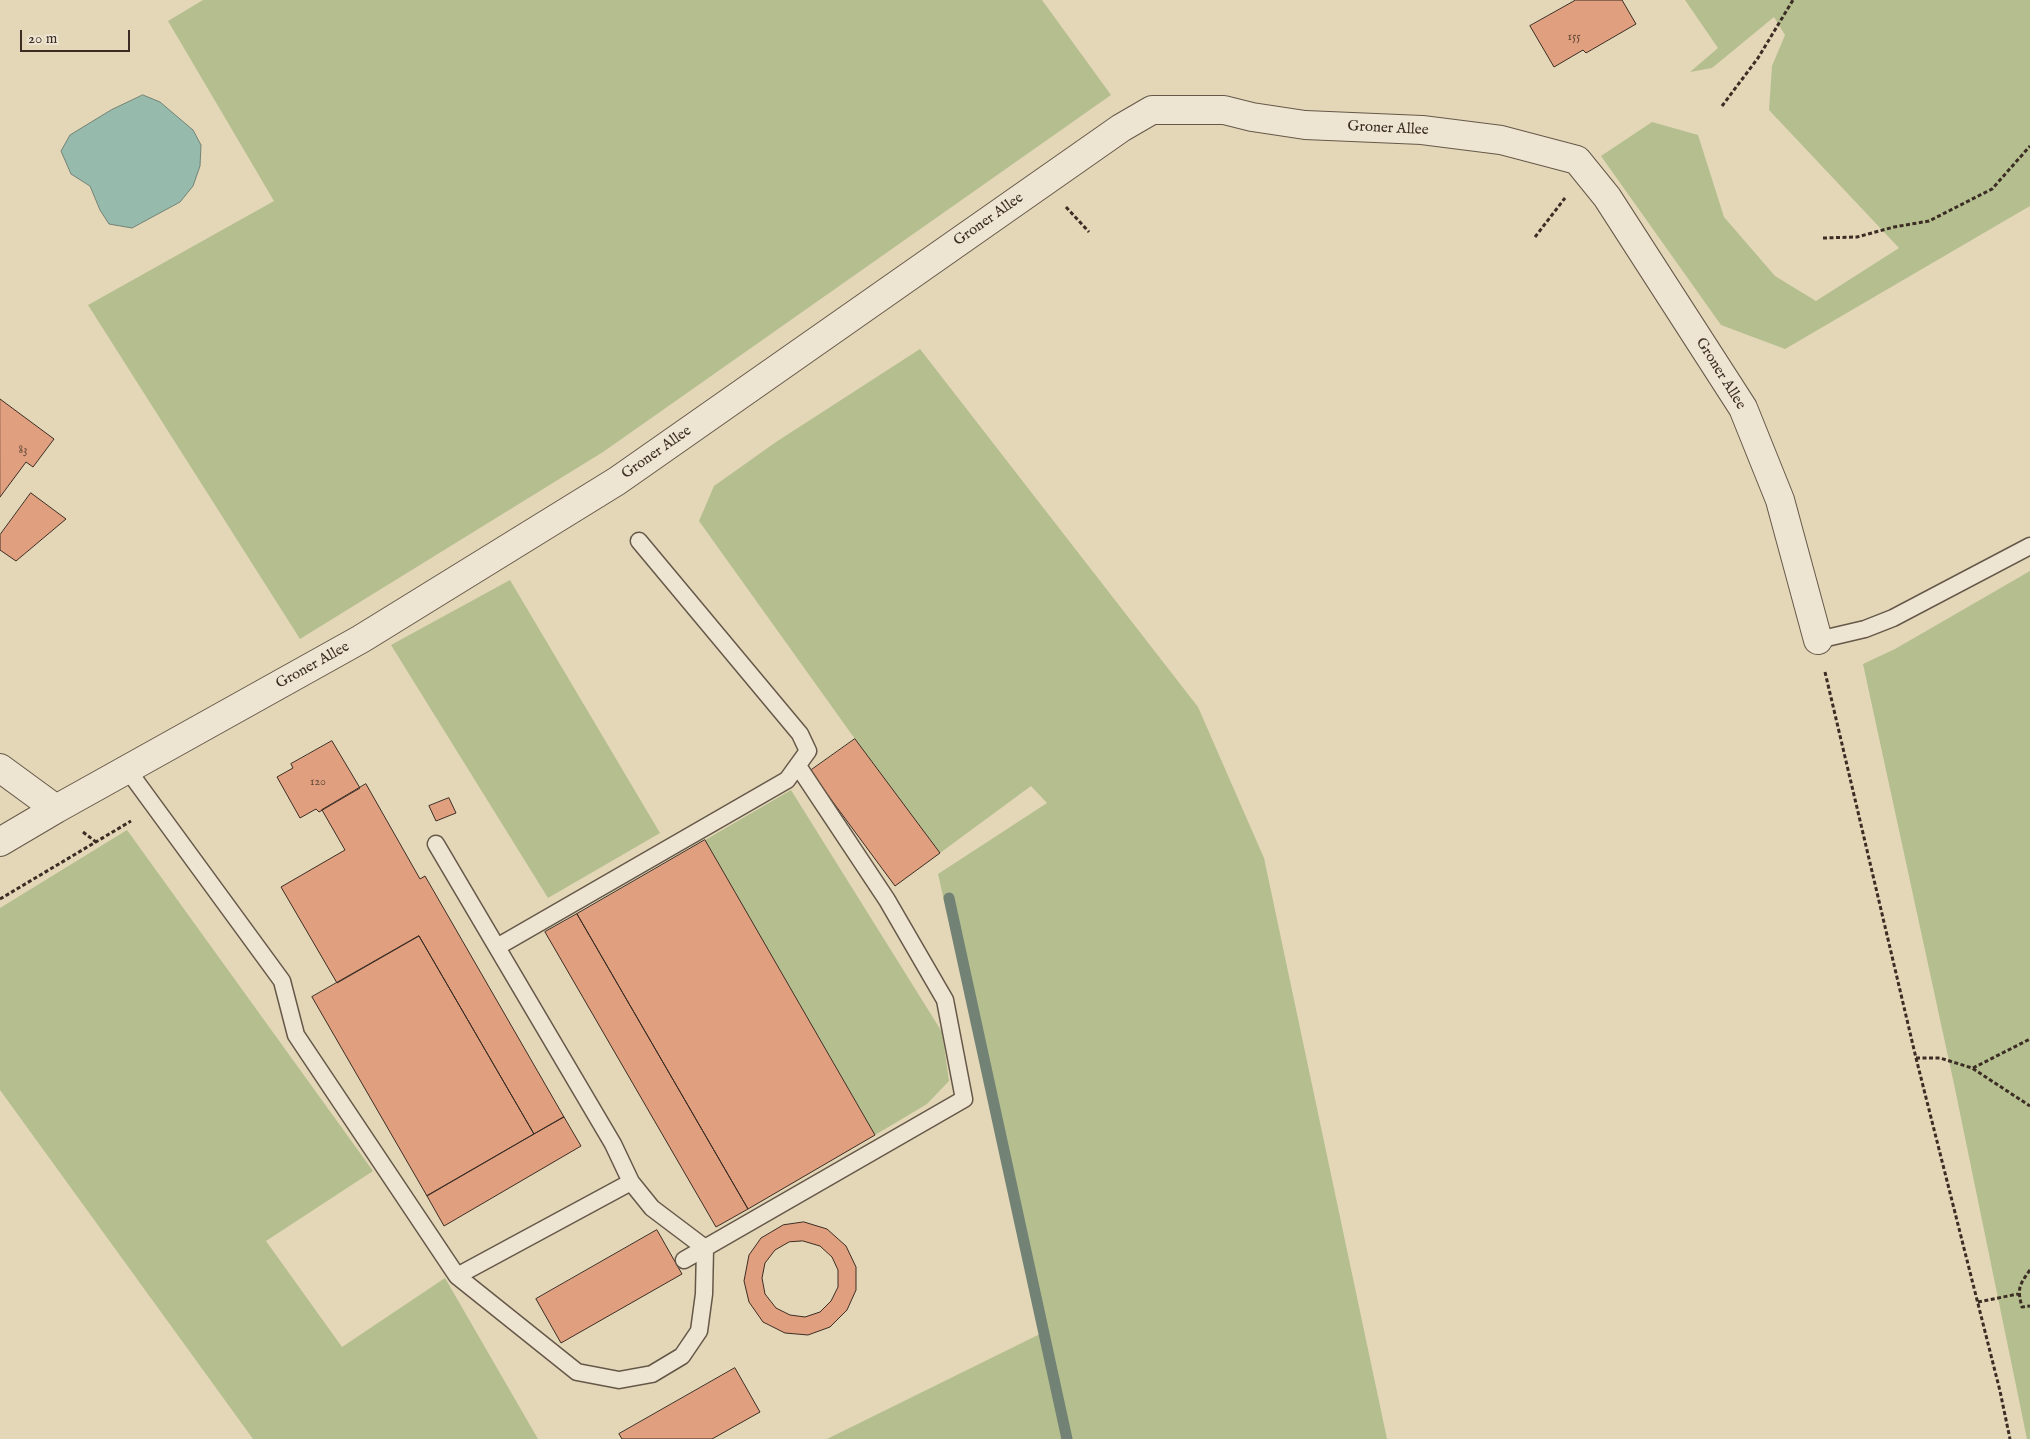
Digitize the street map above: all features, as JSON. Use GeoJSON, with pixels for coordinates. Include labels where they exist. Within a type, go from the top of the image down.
{"type":"FeatureCollection","features":[{"type":"Feature","properties":{"kind":"street","name":"Groner Allee"},"geometry":{"type":"LineString","coordinates":[[0,842],[361,639],[617,481],[1105,139],[1152,110],[1224,110],[1252,117],[1305,125],[1422,130],[1501,140],[1577,160],[1607,197],[1743,408],[1780,500],[1818,640]]}},
{"type":"Feature","properties":{"kind":"street"},"geometry":{"type":"LineString","coordinates":[[0,768],[56,809]]}},
{"type":"Feature","properties":{"kind":"lane"},"geometry":{"type":"LineString","coordinates":[[497,947],[787,780],[808,751],[800,734],[640,541]]}},
{"type":"Feature","properties":{"kind":"lane"},"geometry":{"type":"LineString","coordinates":[[1818,640],[1865,630],[1893,618],[2030,546]]}},
{"type":"Feature","properties":{"kind":"lane"},"geometry":{"type":"LineString","coordinates":[[684,1260],[964,1099],[945,1000],[887,900],[798,766]]}},
{"type":"Feature","properties":{"kind":"lane"},"geometry":{"type":"LineString","coordinates":[[127,769],[282,981],[296,1035],[457,1276],[577,1372],[620,1380],[652,1374],[682,1356],[698,1331],[704,1294],[705,1248]]}},
{"type":"Feature","properties":{"kind":"lane"},"geometry":{"type":"LineString","coordinates":[[436,844],[613,1144],[631,1182],[652,1208],[705,1248]]}},
{"type":"Feature","properties":{"kind":"lane"},"geometry":{"type":"LineString","coordinates":[[457,1276],[631,1182]]}},
{"type":"Feature","properties":{"kind":"path"},"geometry":{"type":"LineString","coordinates":[[1722,106],[1758,58],[1793,0]]}},
{"type":"Feature","properties":{"kind":"path"},"geometry":{"type":"LineString","coordinates":[[1822,238],[1857,238],[1894,227],[1929,221],[1992,189],[2030,146]]}},
{"type":"Feature","properties":{"kind":"path"},"geometry":{"type":"LineString","coordinates":[[1535,237],[1570,192],[1577,160]]}},
{"type":"Feature","properties":{"kind":"path"},"geometry":{"type":"LineString","coordinates":[[1818,640],[1916,1058],[2000,1391],[2010,1439]]}},
{"type":"Feature","properties":{"kind":"path"},"geometry":{"type":"LineString","coordinates":[[0,899],[96,842]]}},
{"type":"Feature","properties":{"kind":"path"},"geometry":{"type":"LineString","coordinates":[[1972,1068],[2030,1039]]}},
{"type":"Feature","properties":{"kind":"path"},"geometry":{"type":"LineString","coordinates":[[1916,1058],[1940,1058],[1972,1068],[2030,1106]]}},
{"type":"Feature","properties":{"kind":"path"},"geometry":{"type":"LineString","coordinates":[[2030,1270],[2023,1280],[2018,1294],[2022,1307],[2030,1306]]}},
{"type":"Feature","properties":{"kind":"path"},"geometry":{"type":"LineString","coordinates":[[1978,1302],[2018,1294]]}},
{"type":"Feature","properties":{"kind":"shaded area"},"geometry":{"type":"Polygon","coordinates":[[[203,0],[1042,0],[1111,95],[603,452],[300,639],[88,305],[274,201],[168,21],[203,0]]]}},
{"type":"Feature","properties":{"kind":"shaded area"},"geometry":{"type":"Polygon","coordinates":[[[1685,0],[2030,0],[2030,206],[1785,349],[1721,325],[1601,156],[1652,122],[1698,135],[1724,217],[1775,276],[1816,301],[1899,248],[1769,110],[1772,66],[1785,35],[1774,17],[1712,68],[1690,72],[1718,48],[1685,0]]]}},
{"type":"Feature","properties":{"kind":"shaded area"},"geometry":{"type":"Polygon","coordinates":[[[143,95],[160,102],[193,130],[201,145],[200,166],[193,186],[180,202],[132,228],[109,224],[100,210],[90,186],[71,174],[61,151],[70,135],[111,110],[143,95]]]}},
{"type":"Feature","properties":{"kind":"shaded area"},"geometry":{"type":"Polygon","coordinates":[[[920,349],[1198,707],[1264,858],[1387,1439],[827,1439],[1042,1333],[938,874],[1047,803],[1031,786],[940,853],[855,739],[699,521],[714,486],[776,442],[920,349]]]}},
{"type":"Feature","properties":{"kind":"shaded area"},"geometry":{"type":"Polygon","coordinates":[[[2030,571],[2030,1439],[2027,1439],[1954,1084],[1863,664],[1895,649],[2030,571]]]}},
{"type":"Feature","properties":{"kind":"shaded area"},"geometry":{"type":"Polygon","coordinates":[[[510,580],[660,833],[548,898],[391,645],[510,580]]]}},
{"type":"Feature","properties":{"kind":"shaded area"},"geometry":{"type":"Polygon","coordinates":[[[791,790],[942,1032],[949,1081],[927,1104],[875,1135],[705,840],[791,790]]]}},
{"type":"Feature","properties":{"kind":"shaded area"},"geometry":{"type":"Polygon","coordinates":[[[127,830],[373,1171],[266,1241],[342,1347],[445,1278],[538,1439],[253,1439],[0,1090],[0,908],[127,830]]]}},
{"type":"Feature","properties":{"kind":"building"},"geometry":{"type":"Polygon","coordinates":[[[1576,0],[1622,0],[1636,24],[1586,53],[1583,50],[1554,67],[1530,26],[1576,0]]]}},
{"type":"Feature","properties":{"kind":"building"},"geometry":{"type":"Polygon","coordinates":[[[0,399],[54,439],[33,467],[26,462],[0,497],[0,399]]]}},
{"type":"Feature","properties":{"kind":"building"},"geometry":{"type":"Polygon","coordinates":[[[31,493],[66,519],[16,561],[0,550],[0,535],[31,493]]]}},
{"type":"Feature","properties":{"kind":"building"},"geometry":{"type":"Polygon","coordinates":[[[855,739],[940,853],[895,886],[810,771],[855,739]]]}},
{"type":"Feature","properties":{"kind":"building"},"geometry":{"type":"Polygon","coordinates":[[[332,741],[360,788],[319,812],[316,809],[300,818],[277,777],[293,768],[291,764],[332,741]]]}},
{"type":"Feature","properties":{"kind":"building"},"geometry":{"type":"Polygon","coordinates":[[[366,784],[420,879],[425,876],[564,1117],[534,1134],[419,936],[337,983],[281,887],[345,850],[322,810],[366,784]]]}},
{"type":"Feature","properties":{"kind":"building"},"geometry":{"type":"Polygon","coordinates":[[[449,798],[456,813],[436,821],[429,806],[449,798]]]}},
{"type":"Feature","properties":{"kind":"building"},"geometry":{"type":"Polygon","coordinates":[[[705,840],[875,1135],[748,1209],[577,914],[705,840]]]}},
{"type":"Feature","properties":{"kind":"building"},"geometry":{"type":"Polygon","coordinates":[[[577,914],[748,1209],[716,1227],[545,932],[577,914]]]}},
{"type":"Feature","properties":{"kind":"building"},"geometry":{"type":"Polygon","coordinates":[[[419,936],[534,1134],[427,1196],[312,997],[419,936]]]}},
{"type":"Feature","properties":{"kind":"building"},"geometry":{"type":"Polygon","coordinates":[[[564,1117],[581,1146],[444,1226],[427,1196],[564,1117]]]}},
{"type":"Feature","properties":{"kind":"building"},"geometry":{"type":"Polygon","coordinates":[[[804,1222],[827,1229],[846,1246],[856,1267],[856,1290],[847,1310],[830,1327],[808,1335],[785,1333],[763,1322],[749,1302],[744,1281],[749,1255],[761,1238],[783,1225],[804,1222]],[[803,1241],[789,1242],[775,1250],[765,1263],[762,1278],[765,1294],[776,1308],[790,1315],[805,1317],[820,1312],[831,1301],[838,1287],[838,1270],[832,1257],[820,1246],[803,1241]]]}},
{"type":"Feature","properties":{"kind":"building"},"geometry":{"type":"Polygon","coordinates":[[[657,1230],[682,1274],[561,1343],[536,1299],[657,1230]]]}},
{"type":"Feature","properties":{"kind":"building"},"geometry":{"type":"Polygon","coordinates":[[[735,1368],[760,1412],[712,1439],[622,1439],[619,1434],[735,1368]]]}},
{"type":"Feature","properties":{"kind":"waterway"},"geometry":{"type":"LineString","coordinates":[[949,898],[1067,1439]]}}]}
